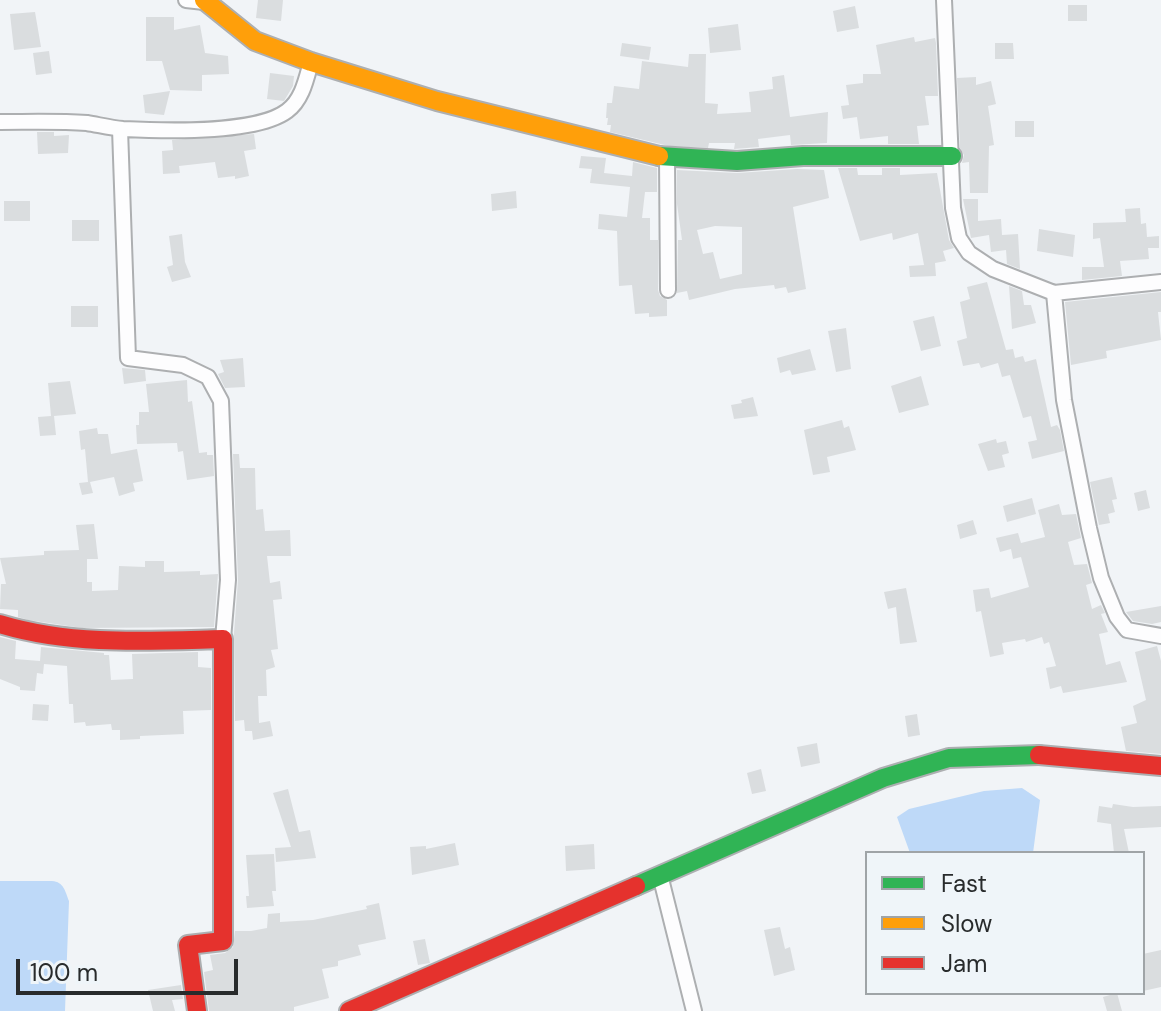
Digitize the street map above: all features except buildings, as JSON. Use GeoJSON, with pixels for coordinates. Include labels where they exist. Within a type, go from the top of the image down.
{"type":"FeatureCollection","features":[{"type":"Feature","properties":{"kind":"street"},"geometry":{"type":"LineString","coordinates":[[198,1],[255,41],[311,62],[437,101],[667,158],[737,161],[803,156],[952,156]]}},
{"type":"Feature","properties":{"kind":"street"},"geometry":{"type":"LineString","coordinates":[[948,1],[953,208],[959,238],[969,253],[993,269],[1054,293],[1161,282]]}},
{"type":"Feature","properties":{"kind":"street"},"geometry":{"type":"LineString","coordinates":[[0,122],[87,123],[120,129],[242,126],[268,121],[299,100],[311,62]]}},
{"type":"Feature","properties":{"kind":"street"},"geometry":{"type":"LineString","coordinates":[[120,129],[128,358],[183,365],[208,377],[221,401],[228,580],[223,639],[223,941],[188,945],[197,1011]]}},
{"type":"Feature","properties":{"kind":"street"},"geometry":{"type":"LineString","coordinates":[[667,158],[668,290]]}},
{"type":"Feature","properties":{"kind":"street"},"geometry":{"type":"LineString","coordinates":[[1054,293],[1064,400],[1101,578],[1117,617],[1127,630],[1161,636]]}},
{"type":"Feature","properties":{"kind":"street"},"geometry":{"type":"LineString","coordinates":[[0,624],[27,634],[122,640],[223,639]]}},
{"type":"Feature","properties":{"kind":"street"},"geometry":{"type":"LineString","coordinates":[[349,1011],[883,778],[949,758],[1034,754],[1161,766]]}},
{"type":"Feature","properties":{"kind":"street"},"geometry":{"type":"LineString","coordinates":[[660,875],[694,1011]]}},
{"type":"Feature","properties":{"kind":"water"},"geometry":{"type":"Polygon","coordinates":[[[1022,788],[1040,800],[1033,851],[909,851],[897,817],[909,809],[984,791],[1022,788]]]}},
{"type":"Feature","properties":{"kind":"water"},"geometry":{"type":"Polygon","coordinates":[[[0,881],[52,881],[62,885],[65,891],[69,901],[65,1011],[0,1011],[0,881]]]}},
{"type":"Feature","properties":{"kind":"traffic: fast"},"geometry":{"type":"LineString","coordinates":[[659,156],[737,161],[803,156],[952,156]]}},
{"type":"Feature","properties":{"kind":"traffic: fast"},"geometry":{"type":"LineString","coordinates":[[636,886],[883,778],[949,758],[1039,755]]}},
{"type":"Feature","properties":{"kind":"traffic: slow"},"geometry":{"type":"LineString","coordinates":[[204,0],[255,41],[311,62],[437,101],[659,156]]}},
{"type":"Feature","properties":{"kind":"traffic: jam"},"geometry":{"type":"LineString","coordinates":[[0,624],[83,639],[223,639],[223,941],[188,945],[197,1011]]}},
{"type":"Feature","properties":{"kind":"traffic: jam"},"geometry":{"type":"LineString","coordinates":[[1039,755],[1161,766]]}},
{"type":"Feature","properties":{"kind":"traffic: jam"},"geometry":{"type":"LineString","coordinates":[[349,1011],[636,886]]}}]}
